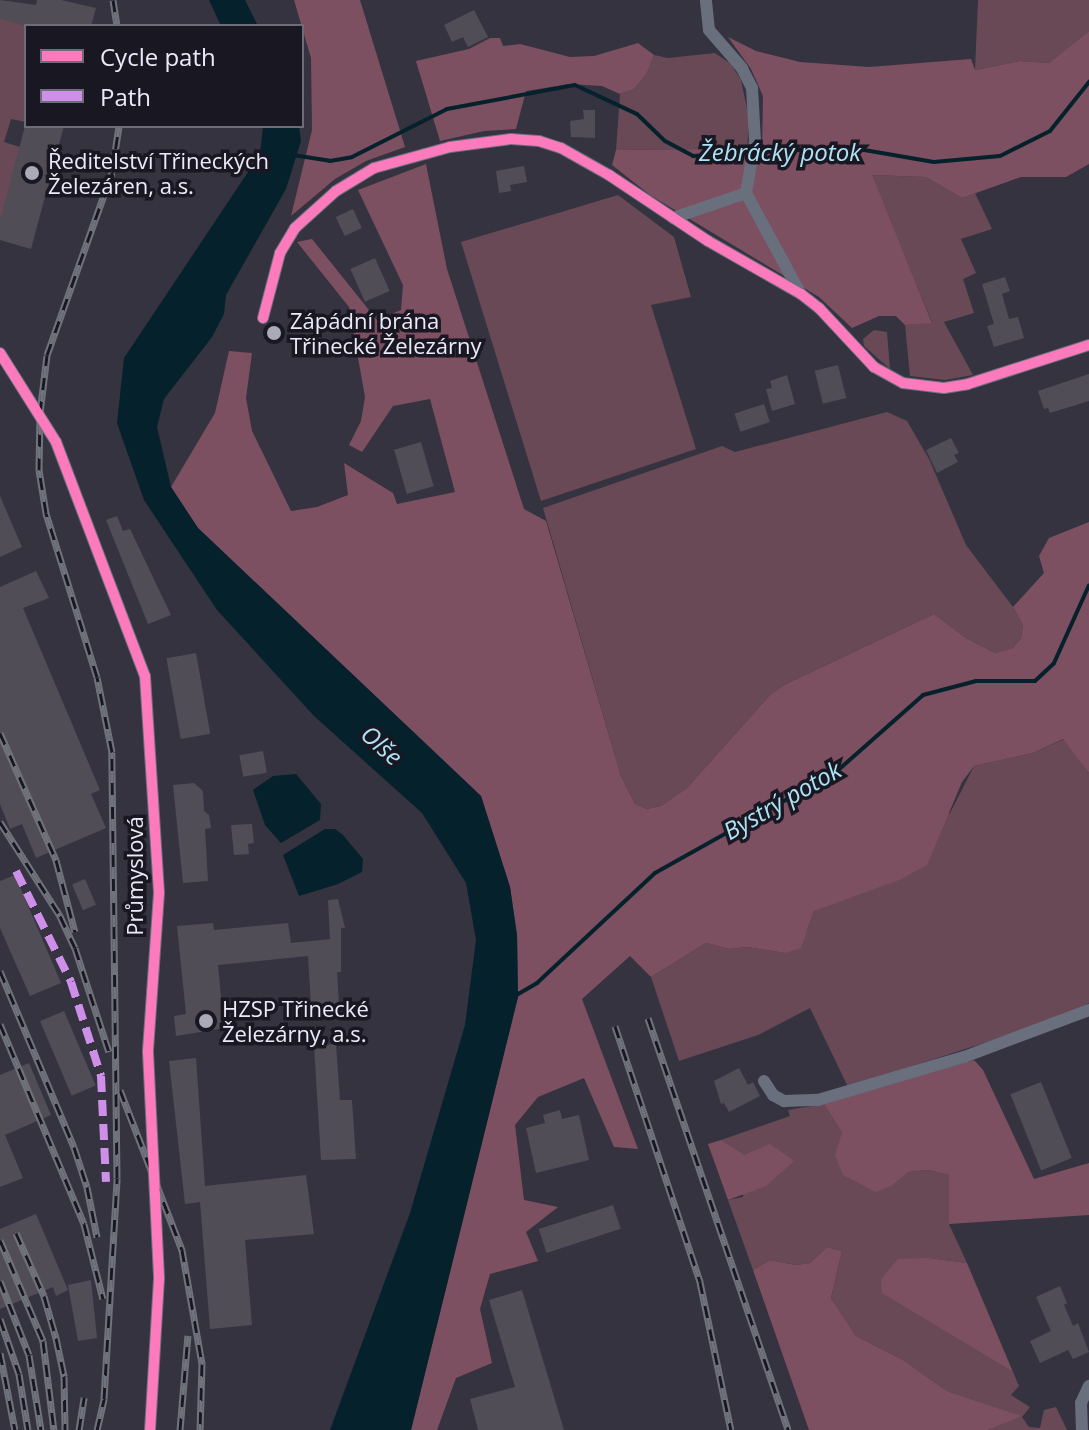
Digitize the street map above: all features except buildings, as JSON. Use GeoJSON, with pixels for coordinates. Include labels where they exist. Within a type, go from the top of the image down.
{"type":"FeatureCollection","features":[{"type":"Feature","properties":{"kind":"street"},"geometry":{"type":"LineString","coordinates":[[706,0],[709,30],[742,68],[754,98],[755,141],[746,193],[801,294]]}},
{"type":"Feature","properties":{"kind":"street"},"geometry":{"type":"LineString","coordinates":[[263,318],[280,253],[309,212],[336,191],[374,168],[450,147],[511,139],[550,145],[584,160],[673,218],[801,294],[819,308],[874,367],[903,383],[924,387],[968,384],[1089,345]]}},
{"type":"Feature","properties":{"kind":"street"},"geometry":{"type":"LineString","coordinates":[[673,218],[746,193]]}},
{"type":"Feature","properties":{"kind":"street","name":"Průmyslová"},"geometry":{"type":"LineString","coordinates":[[0,353],[56,442],[145,676],[159,893],[148,1052],[159,1279],[150,1430]]}},
{"type":"Feature","properties":{"kind":"street"},"geometry":{"type":"LineString","coordinates":[[764,1081],[773,1095],[784,1101],[818,1100],[964,1057],[1089,1010]]}},
{"type":"Feature","properties":{"kind":"street"},"geometry":{"type":"LineString","coordinates":[[1082,1430],[1081,1403],[1089,1386]]}},
{"type":"Feature","properties":{"kind":"shaded area"},"geometry":{"type":"Polygon","coordinates":[[[294,0],[360,0],[405,147],[366,161],[335,179],[291,216],[312,130],[311,58],[304,24],[301,24],[294,0]]]}},
{"type":"Feature","properties":{"kind":"shaded area"},"geometry":{"type":"Polygon","coordinates":[[[978,0],[1089,0],[1089,31],[1049,63],[1020,61],[975,70],[978,0]]]}},
{"type":"Feature","properties":{"kind":"shaded area"},"geometry":{"type":"Polygon","coordinates":[[[0,17],[24,25],[24,122],[11,119],[4,142],[20,147],[0,224],[0,17]]]}},
{"type":"Feature","properties":{"kind":"shaded area"},"geometry":{"type":"Polygon","coordinates":[[[1089,31],[1089,164],[1066,177],[1021,177],[962,198],[926,177],[872,175],[932,323],[905,325],[896,316],[879,316],[852,328],[819,297],[650,195],[612,165],[616,150],[712,149],[747,154],[762,150],[763,96],[751,69],[728,37],[756,51],[800,62],[869,67],[971,59],[975,70],[1020,61],[1049,63],[1089,31]]]}},
{"type":"Feature","properties":{"kind":"shaded area"},"geometry":{"type":"Polygon","coordinates":[[[490,38],[500,38],[503,46],[520,44],[570,57],[594,56],[638,43],[654,55],[647,73],[634,89],[620,94],[602,86],[569,84],[526,91],[516,129],[484,131],[440,141],[416,61],[469,49],[490,38]]]}},
{"type":"Feature","properties":{"kind":"shaded area"},"geometry":{"type":"Polygon","coordinates":[[[715,53],[731,64],[741,80],[749,118],[747,154],[712,149],[616,150],[620,94],[634,89],[647,73],[654,55],[668,58],[715,53]]]}},
{"type":"Feature","properties":{"kind":"shaded area"},"geometry":{"type":"Polygon","coordinates":[[[426,164],[447,269],[524,509],[546,521],[621,776],[635,804],[647,809],[661,806],[687,788],[770,695],[784,685],[934,614],[966,638],[995,653],[1013,648],[1021,638],[1023,625],[1013,607],[1044,573],[1039,556],[1049,538],[1089,522],[1089,773],[1063,739],[1033,753],[974,766],[962,782],[927,865],[899,880],[814,911],[801,948],[785,953],[747,947],[729,949],[706,943],[651,977],[630,956],[582,999],[638,1149],[614,1147],[584,1078],[538,1097],[515,1125],[524,1200],[558,1207],[526,1232],[538,1261],[490,1274],[480,1309],[492,1363],[456,1378],[437,1430],[411,1430],[518,997],[517,935],[510,887],[481,796],[198,528],[171,487],[215,413],[229,351],[252,353],[246,398],[252,431],[291,511],[317,507],[348,495],[344,463],[393,493],[397,504],[455,492],[430,399],[393,406],[362,452],[349,445],[361,421],[365,397],[349,307],[297,242],[312,239],[377,320],[401,310],[403,285],[358,190],[426,164]]]}},
{"type":"Feature","properties":{"kind":"shaded area"},"geometry":{"type":"Polygon","coordinates":[[[871,175],[926,177],[962,198],[975,193],[992,229],[961,239],[976,273],[963,279],[974,313],[944,322],[973,375],[945,380],[910,376],[905,325],[932,322],[871,175]]]}},
{"type":"Feature","properties":{"kind":"shaded area"},"geometry":{"type":"Polygon","coordinates":[[[618,195],[674,237],[691,297],[651,305],[696,449],[541,501],[461,242],[618,195]]]}},
{"type":"Feature","properties":{"kind":"shaded area"},"geometry":{"type":"Polygon","coordinates":[[[874,330],[887,332],[890,369],[864,346],[863,339],[874,330]]]}},
{"type":"Feature","properties":{"kind":"shaded area"},"geometry":{"type":"Polygon","coordinates":[[[887,412],[907,421],[929,459],[966,545],[1023,625],[1021,638],[1013,648],[995,653],[966,638],[934,614],[784,685],[770,695],[687,788],[661,806],[647,809],[635,804],[621,776],[543,508],[722,446],[735,452],[887,412]]]}},
{"type":"Feature","properties":{"kind":"shaded area"},"geometry":{"type":"Polygon","coordinates":[[[1064,739],[1089,773],[1089,1003],[1064,1017],[848,1087],[810,1008],[758,1035],[679,1061],[651,977],[706,943],[729,949],[747,947],[785,953],[807,931],[814,911],[848,895],[950,813],[974,766],[1033,753],[1064,739]]]}},
{"type":"Feature","properties":{"kind":"shaded area"},"geometry":{"type":"Polygon","coordinates":[[[974,1060],[983,1070],[1034,1179],[1089,1163],[1089,1215],[949,1224],[949,1175],[928,1170],[908,1172],[893,1185],[876,1192],[843,1175],[835,1155],[842,1133],[824,1104],[974,1060]]]}},
{"type":"Feature","properties":{"kind":"shaded area"},"geometry":{"type":"Polygon","coordinates":[[[824,1104],[842,1133],[893,1185],[907,1172],[928,1170],[949,1175],[949,1224],[967,1263],[929,1258],[895,1300],[1013,1372],[1019,1386],[1011,1395],[1030,1407],[1022,1417],[1029,1427],[1040,1428],[1044,1410],[1056,1407],[1067,1430],[988,1430],[1021,1416],[947,1391],[903,1360],[856,1336],[831,1298],[842,1251],[827,1247],[810,1263],[796,1265],[770,1260],[753,1270],[728,1200],[743,1197],[744,1156],[721,1140],[790,1116],[788,1110],[824,1104]]]}},
{"type":"Feature","properties":{"kind":"shaded area"},"geometry":{"type":"Polygon","coordinates":[[[721,1140],[744,1155],[770,1144],[794,1161],[766,1186],[728,1200],[708,1144],[721,1140]]]}},
{"type":"Feature","properties":{"kind":"shaded area"},"geometry":{"type":"Polygon","coordinates":[[[827,1247],[842,1251],[831,1298],[856,1336],[903,1360],[947,1391],[1022,1416],[988,1430],[809,1430],[753,1270],[770,1260],[796,1265],[810,1263],[827,1247]]]}},
{"type":"Feature","properties":{"kind":"shaded area"},"geometry":{"type":"Polygon","coordinates":[[[929,1258],[967,1263],[1013,1372],[882,1293],[881,1279],[898,1259],[929,1258]]]}},
{"type":"Feature","properties":{"kind":"water"},"geometry":{"type":"Polygon","coordinates":[[[209,0],[245,0],[257,24],[220,24],[209,0]]]}},
{"type":"Feature","properties":{"kind":"water","name":"Olše"},"geometry":{"type":"Polygon","coordinates":[[[263,128],[299,128],[301,141],[286,189],[226,295],[224,314],[212,337],[164,399],[157,427],[171,487],[198,528],[481,796],[510,887],[517,935],[518,997],[411,1430],[330,1430],[410,1213],[465,1025],[476,940],[466,883],[422,813],[314,716],[217,610],[144,500],[117,423],[124,358],[260,154],[263,128]]]}},
{"type":"Feature","properties":{"kind":"water"},"geometry":{"type":"Polygon","coordinates":[[[296,774],[321,804],[320,820],[281,843],[265,825],[253,790],[273,776],[296,774]]]}},
{"type":"Feature","properties":{"kind":"water"},"geometry":{"type":"Polygon","coordinates":[[[325,829],[335,829],[343,835],[363,859],[362,872],[338,884],[299,896],[283,855],[325,829]]]}},
{"type":"Feature","properties":{"kind":"waterway","name":"Žebrácký potok"},"geometry":{"type":"LineString","coordinates":[[293,155],[330,161],[352,157],[447,109],[575,85],[637,114],[665,141],[693,156],[847,147],[934,162],[1000,156],[1050,131],[1089,82]]}},
{"type":"Feature","properties":{"kind":"waterway","name":"Bystrý potok"},"geometry":{"type":"LineString","coordinates":[[513,997],[537,983],[655,873],[836,772],[923,695],[976,681],[1035,681],[1054,663],[1089,585]]}},
{"type":"Feature","properties":{"kind":"railway"},"geometry":{"type":"LineString","coordinates":[[113,0],[117,24]]}},
{"type":"Feature","properties":{"kind":"railway"},"geometry":{"type":"LineString","coordinates":[[97,1430],[104,1399],[117,1178],[112,752],[97,677],[46,513],[39,470],[40,413],[47,355],[112,172],[119,128]]}},
{"type":"Feature","properties":{"kind":"railway"},"geometry":{"type":"LineString","coordinates":[[0,733],[56,860],[75,932]]}},
{"type":"Feature","properties":{"kind":"railway"},"geometry":{"type":"LineString","coordinates":[[0,822],[60,916],[75,948],[109,1052]]}},
{"type":"Feature","properties":{"kind":"railway"},"geometry":{"type":"LineString","coordinates":[[0,971],[74,1147],[87,1187],[97,1237]]}},
{"type":"Feature","properties":{"kind":"railway"},"geometry":{"type":"LineString","coordinates":[[648,1018],[788,1430]]}},
{"type":"Feature","properties":{"kind":"railway"},"geometry":{"type":"LineString","coordinates":[[0,1024],[84,1224],[103,1299]]}},
{"type":"Feature","properties":{"kind":"railway"},"geometry":{"type":"LineString","coordinates":[[615,1026],[700,1282],[731,1430]]}},
{"type":"Feature","properties":{"kind":"railway"},"geometry":{"type":"LineString","coordinates":[[120,1090],[182,1250],[202,1364],[200,1430]]}},
{"type":"Feature","properties":{"kind":"railway"},"geometry":{"type":"LineString","coordinates":[[16,1233],[44,1296],[56,1338],[64,1376],[65,1430]]}},
{"type":"Feature","properties":{"kind":"railway"},"geometry":{"type":"LineString","coordinates":[[0,1240],[43,1341],[54,1430]]}},
{"type":"Feature","properties":{"kind":"railway"},"geometry":{"type":"LineString","coordinates":[[0,1281],[29,1355],[41,1430]]}},
{"type":"Feature","properties":{"kind":"railway"},"geometry":{"type":"LineString","coordinates":[[0,1319],[19,1374],[28,1430]]}},
{"type":"Feature","properties":{"kind":"railway"},"geometry":{"type":"LineString","coordinates":[[180,1430],[188,1335]]}},
{"type":"Feature","properties":{"kind":"railway"},"geometry":{"type":"LineString","coordinates":[[0,1353],[15,1430]]}},
{"type":"Feature","properties":{"kind":"railway"},"geometry":{"type":"LineString","coordinates":[[79,1430],[84,1397]]}},
{"type":"Feature","properties":{"kind":"marked path"},"geometry":{"type":"LineString","coordinates":[[16,871],[71,982],[101,1076],[106,1182]]}},
{"type":"Feature","properties":{"kind":"cycle path"},"geometry":{"type":"LineString","coordinates":[[263,318],[280,253],[295,228],[336,191],[374,168],[450,147],[511,139],[539,141],[561,148],[609,175],[708,241],[801,294],[819,308],[874,367],[903,383],[944,388],[968,384],[1089,345]]}},
{"type":"Feature","properties":{"kind":"cycle path"},"geometry":{"type":"LineString","coordinates":[[0,353],[56,442],[145,676],[159,893],[148,1052],[159,1279],[150,1430]]}},
{"type":"Feature","properties":{"kind":"place","name":"Ředitelství Třineckých Železáren, a.s."},"geometry":{"type":"Point","coordinates":[32,173]}},
{"type":"Feature","properties":{"kind":"place","name":"Zápádní brána Třinecké Železárny"},"geometry":{"type":"Point","coordinates":[274,333]}},
{"type":"Feature","properties":{"kind":"place","name":"HZSP Třinecké Železárny, a.s."},"geometry":{"type":"Point","coordinates":[206,1021]}}]}
